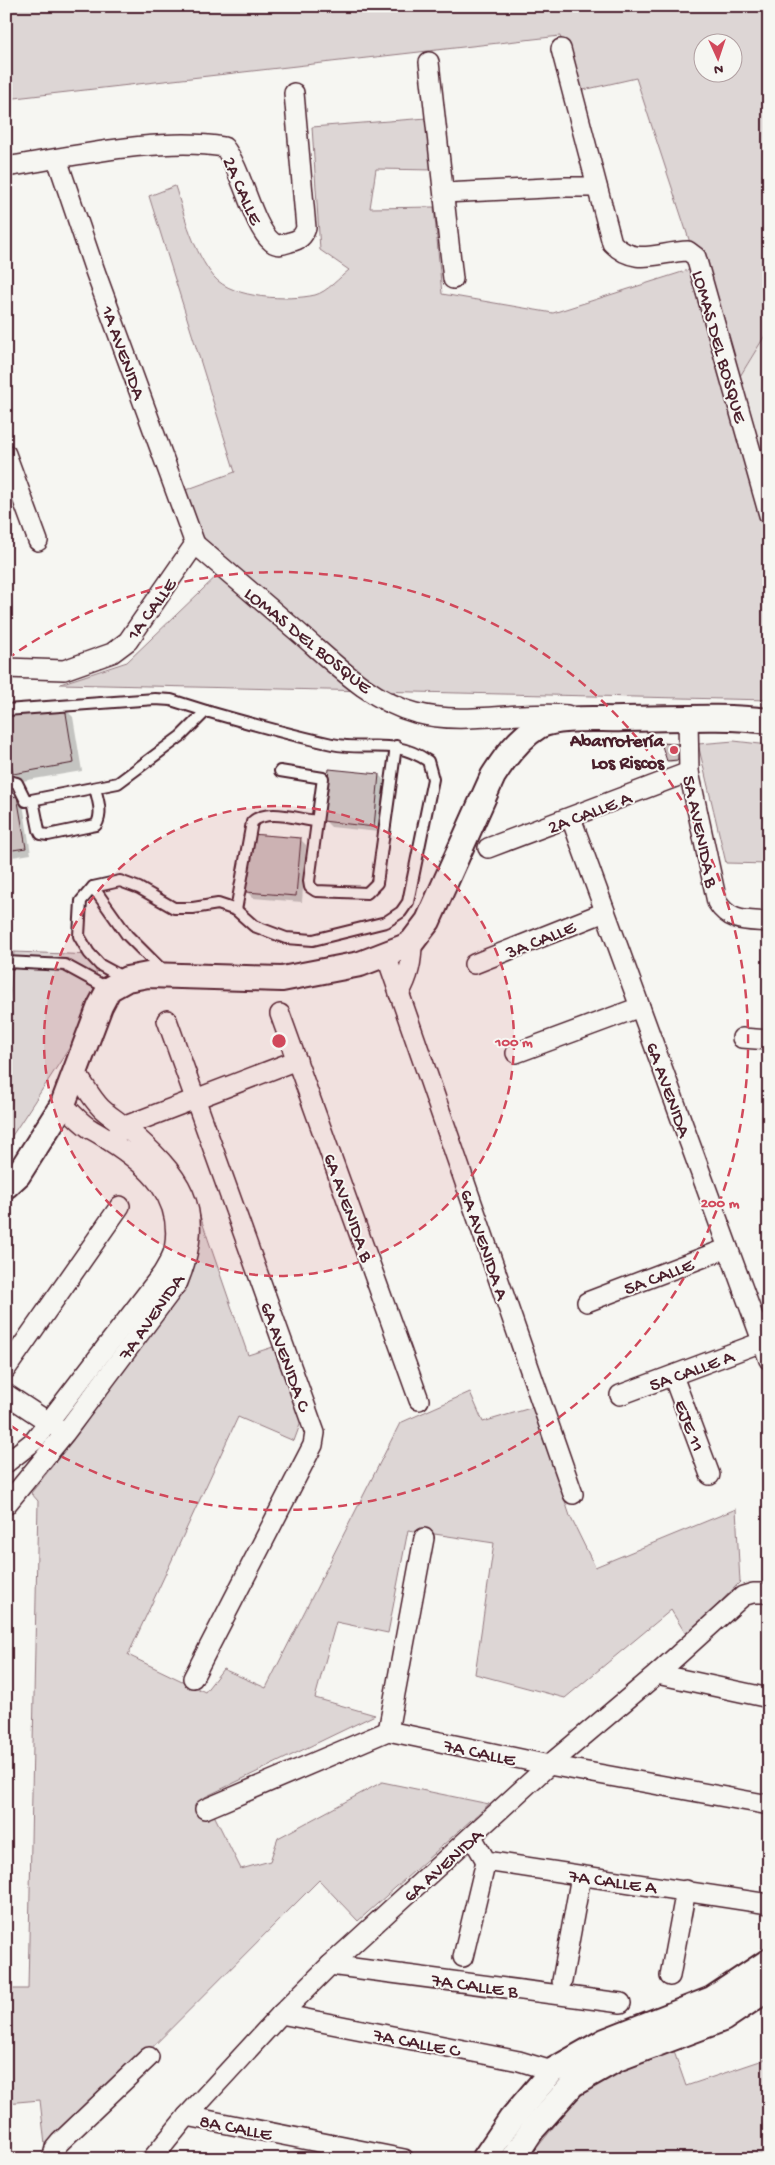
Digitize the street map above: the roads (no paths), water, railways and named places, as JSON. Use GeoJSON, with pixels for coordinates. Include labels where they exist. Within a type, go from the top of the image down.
{"type":"FeatureCollection","features":[{"type":"Feature","properties":{"kind":"street","name":"LOMAS DEL BOSQUE"},"geometry":{"type":"LineString","coordinates":[[561,49],[612,243],[622,253],[637,258],[688,251],[696,257],[769,515]]}},
{"type":"Feature","properties":{"kind":"street"},"geometry":{"type":"LineString","coordinates":[[429,62],[454,279]]}},
{"type":"Feature","properties":{"kind":"street","name":"2A CALLE"},"geometry":{"type":"LineString","coordinates":[[6,167],[145,147],[209,144],[224,147],[233,158],[262,232],[273,244],[280,245],[296,241],[303,236],[306,228],[294,93]]}},
{"type":"Feature","properties":{"kind":"street","name":"1A AVENIDA"},"geometry":{"type":"LineString","coordinates":[[57,159],[95,271],[194,544]]}},
{"type":"Feature","properties":{"kind":"street"},"geometry":{"type":"LineString","coordinates":[[444,193],[597,187]]}},
{"type":"Feature","properties":{"kind":"street"},"geometry":{"type":"LineString","coordinates":[[6,454],[38,541]]}},
{"type":"Feature","properties":{"kind":"street","name":"LOMAS DEL BOSQUE"},"geometry":{"type":"LineString","coordinates":[[194,544],[347,675],[386,701],[416,713],[451,718],[539,712],[612,720]]}},
{"type":"Feature","properties":{"kind":"street","name":"1A CALLE"},"geometry":{"type":"LineString","coordinates":[[6,668],[64,670],[112,653],[128,641],[194,544]]}},
{"type":"Feature","properties":{"kind":"street"},"geometry":{"type":"LineString","coordinates":[[6,1186],[18,1176],[63,1104],[100,1006],[118,984],[166,975],[227,979],[282,979],[360,964],[386,955],[412,942],[428,921],[493,776],[505,756],[540,726],[572,720],[723,717],[769,720]]}},
{"type":"Feature","properties":{"kind":"street","name":"5A AVENIDA B"},"geometry":{"type":"LineString","coordinates":[[688,718],[689,772],[718,902],[724,913],[741,920],[769,922]]}},
{"type":"Feature","properties":{"kind":"street","name":"2A CALLE A"},"geometry":{"type":"LineString","coordinates":[[488,848],[689,772]]}},
{"type":"Feature","properties":{"kind":"street","name":"6A AVENIDA"},"geometry":{"type":"LineString","coordinates":[[571,818],[769,1360]]}},
{"type":"Feature","properties":{"kind":"street","name":"3A CALLE"},"geometry":{"type":"LineString","coordinates":[[474,964],[605,912]]}},
{"type":"Feature","properties":{"kind":"street"},"geometry":{"type":"LineString","coordinates":[[399,994],[407,980],[412,961],[412,942]]}},
{"type":"Feature","properties":{"kind":"street","name":"6A AVENIDA A"},"geometry":{"type":"LineString","coordinates":[[386,955],[573,1494]]}},
{"type":"Feature","properties":{"kind":"street"},"geometry":{"type":"LineString","coordinates":[[516,1053],[640,1007]]}},
{"type":"Feature","properties":{"kind":"street","name":"6A AVENIDA B"},"geometry":{"type":"LineString","coordinates":[[280,1014],[419,1400]]}},
{"type":"Feature","properties":{"kind":"street","name":"6A AVENIDA C"},"geometry":{"type":"LineString","coordinates":[[167,1020],[315,1433],[313,1445],[193,1678]]}},
{"type":"Feature","properties":{"kind":"street"},"geometry":{"type":"LineString","coordinates":[[742,1038],[769,1040]]}},
{"type":"Feature","properties":{"kind":"street"},"geometry":{"type":"LineString","coordinates":[[109,1140],[125,1126],[297,1060]]}},
{"type":"Feature","properties":{"kind":"street","name":"7A AVENIDA"},"geometry":{"type":"LineString","coordinates":[[6,1463],[34,1441],[129,1333],[178,1282],[188,1257],[192,1226],[187,1199],[177,1178],[125,1126],[101,1108],[76,1073]]}},
{"type":"Feature","properties":{"kind":"street","name":"7A AVENIDA"},"geometry":{"type":"LineString","coordinates":[[6,1505],[65,1434],[129,1333],[174,1251],[175,1224],[171,1203],[164,1187],[146,1169],[109,1140],[89,1128],[63,1104]]}},
{"type":"Feature","properties":{"kind":"street"},"geometry":{"type":"LineString","coordinates":[[6,1368],[120,1206]]}},
{"type":"Feature","properties":{"kind":"street","name":"5A CALLE"},"geometry":{"type":"LineString","coordinates":[[587,1302],[728,1248]]}},
{"type":"Feature","properties":{"kind":"street","name":"5A CALLE A"},"geometry":{"type":"LineString","coordinates":[[620,1395],[762,1342]]}},
{"type":"Feature","properties":{"kind":"street","name":"EJE 11"},"geometry":{"type":"LineString","coordinates":[[673,1376],[710,1474]]}},
{"type":"Feature","properties":{"kind":"street"},"geometry":{"type":"LineString","coordinates":[[6,1394],[65,1434]]}},
{"type":"Feature","properties":{"kind":"street"},"geometry":{"type":"LineString","coordinates":[[205,1809],[388,1731],[424,1538]]}},
{"type":"Feature","properties":{"kind":"street","name":"6A AVENIDA"},"geometry":{"type":"LineString","coordinates":[[152,2159],[186,2116],[281,2014],[330,1965],[549,1765],[657,1674],[743,1596],[761,1593]]}},
{"type":"Feature","properties":{"kind":"street"},"geometry":{"type":"LineString","coordinates":[[657,1674],[769,1698]]}},
{"type":"Feature","properties":{"kind":"street","name":"7A CALLE"},"geometry":{"type":"LineString","coordinates":[[388,1731],[549,1765],[769,1805]]}},
{"type":"Feature","properties":{"kind":"street"},"geometry":{"type":"LineString","coordinates":[[463,1957],[486,1861],[472,1837]]}},
{"type":"Feature","properties":{"kind":"street","name":"7A CALLE A"},"geometry":{"type":"LineString","coordinates":[[486,1861],[769,1904]]}},
{"type":"Feature","properties":{"kind":"street"},"geometry":{"type":"LineString","coordinates":[[562,1982],[581,1876]]}},
{"type":"Feature","properties":{"kind":"street"},"geometry":{"type":"LineString","coordinates":[[670,1976],[686,1890]]}},
{"type":"Feature","properties":{"kind":"street"},"geometry":{"type":"LineString","coordinates":[[484,2159],[511,2119],[552,2071],[604,2041],[712,1999],[768,1964]]}},
{"type":"Feature","properties":{"kind":"street","name":"7A CALLE B"},"geometry":{"type":"LineString","coordinates":[[330,1965],[620,2003]]}},
{"type":"Feature","properties":{"kind":"street"},"geometry":{"type":"LineString","coordinates":[[513,2159],[532,2130],[573,2084],[617,2059],[723,2019],[769,1988]]}},
{"type":"Feature","properties":{"kind":"street","name":"7A CALLE C"},"geometry":{"type":"LineString","coordinates":[[281,2014],[519,2061],[552,2071]]}},
{"type":"Feature","properties":{"kind":"street"},"geometry":{"type":"LineString","coordinates":[[52,2159],[55,2148],[60,2142],[149,2057]]}},
{"type":"Feature","properties":{"kind":"street","name":"8A CALLE"},"geometry":{"type":"LineString","coordinates":[[186,2116],[404,2159]]}},
{"type":"Feature","properties":{"kind":"lane"},"geometry":{"type":"LineString","coordinates":[[6,710],[155,699],[171,700],[334,745],[396,746],[414,751],[428,761],[433,779],[408,902],[401,912],[386,922],[313,940],[286,938],[254,926],[236,910],[218,904],[193,908],[174,908],[139,888],[120,881],[93,887],[81,902],[79,936],[89,953],[118,984]]}},
{"type":"Feature","properties":{"kind":"lane"},"geometry":{"type":"LineString","coordinates":[[6,779],[17,783],[26,801],[118,783],[181,736],[206,711]]}},
{"type":"Feature","properties":{"kind":"lane"},"geometry":{"type":"LineString","coordinates":[[280,771],[323,778],[316,821],[310,887],[316,891],[367,893],[377,883],[396,746]]}},
{"type":"Feature","properties":{"kind":"lane"},"geometry":{"type":"LineString","coordinates":[[33,800],[39,830],[41,834],[48,835],[96,824],[100,811],[96,788]]}},
{"type":"Feature","properties":{"kind":"lane"},"geometry":{"type":"LineString","coordinates":[[236,910],[252,822],[257,817],[266,815],[316,821]]}},
{"type":"Feature","properties":{"kind":"lane"},"geometry":{"type":"LineString","coordinates":[[93,887],[127,935],[166,975]]}},
{"type":"Feature","properties":{"kind":"lane"},"geometry":{"type":"LineString","coordinates":[[6,962],[65,965],[118,984]]}},
{"type":"Feature","properties":{"kind":"place","name":"Abarrotería Los Riscos"},"geometry":{"type":"Point","coordinates":[674,750]}}]}
